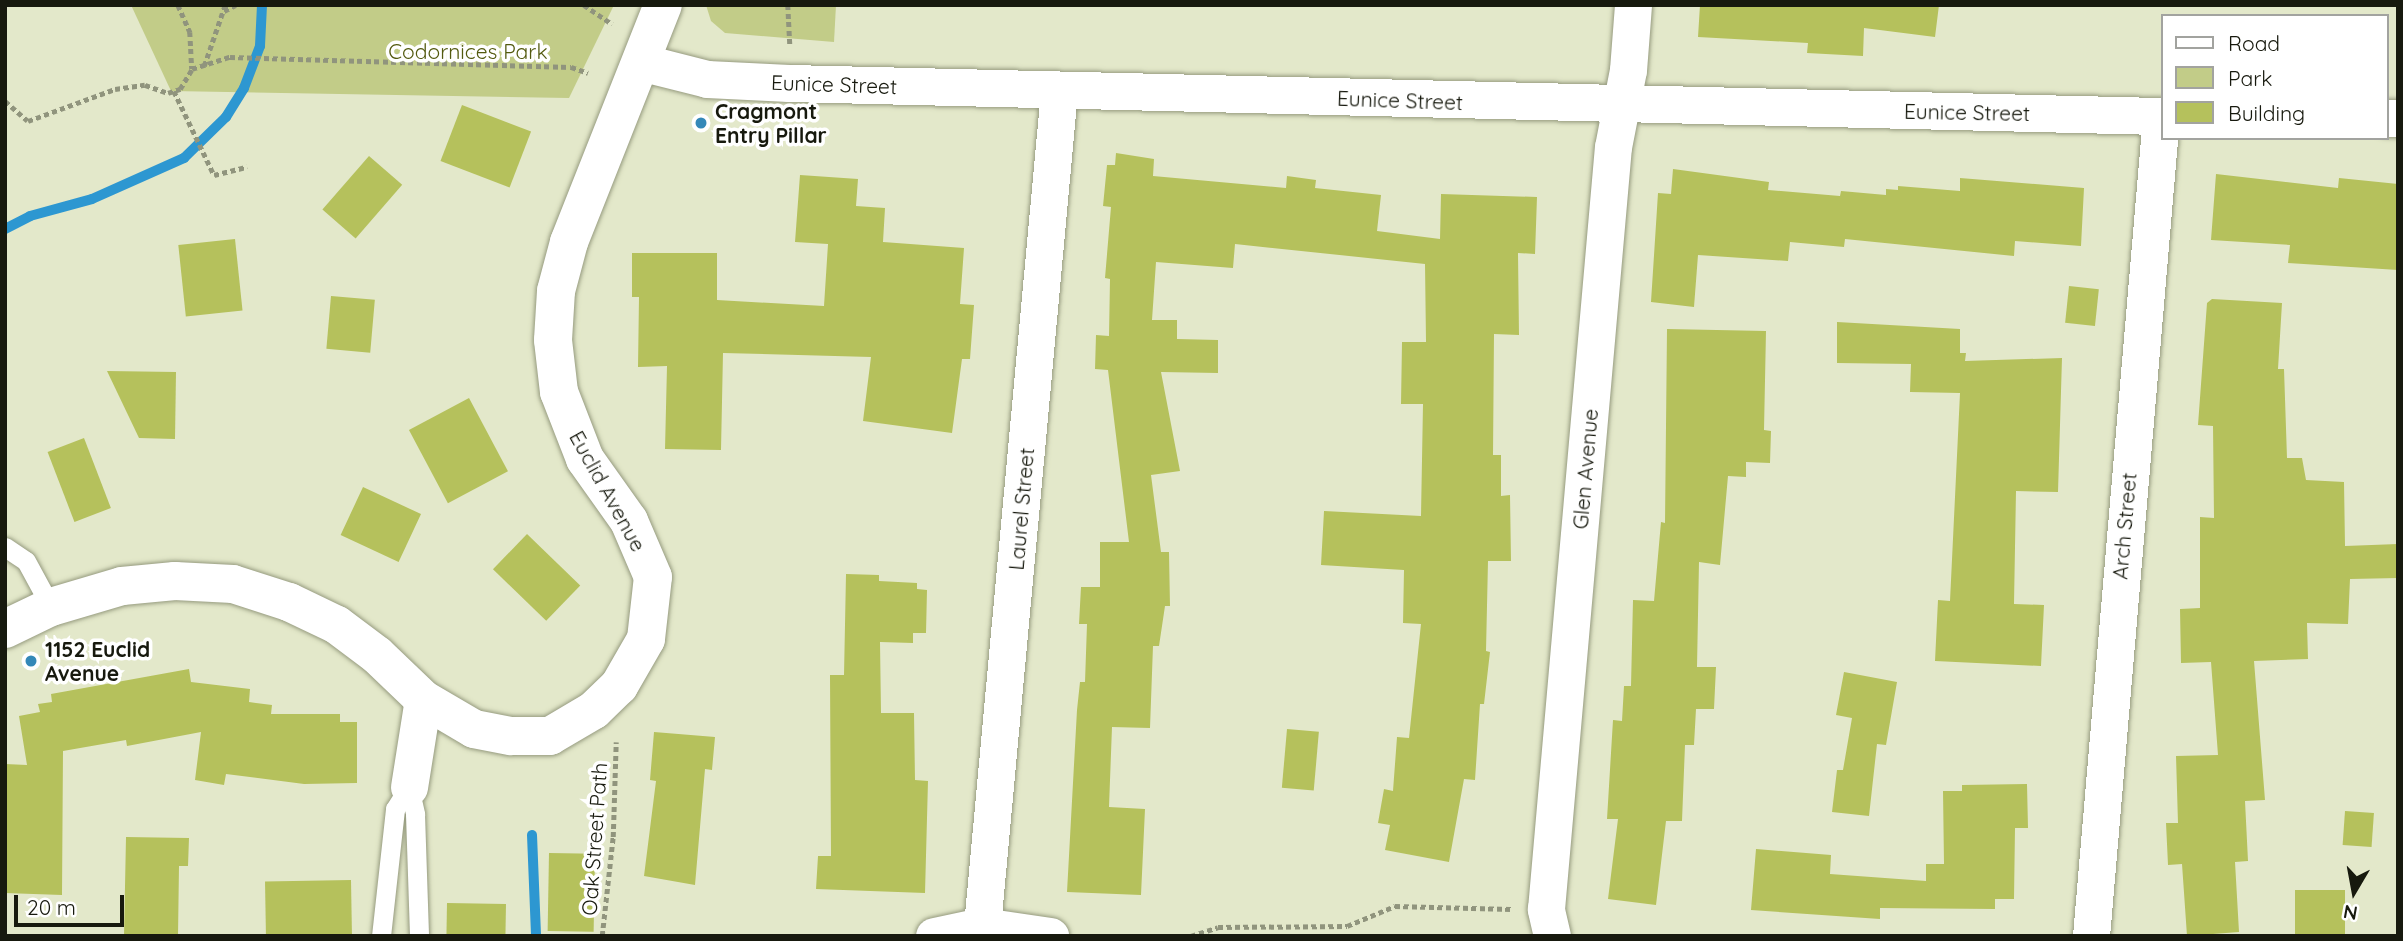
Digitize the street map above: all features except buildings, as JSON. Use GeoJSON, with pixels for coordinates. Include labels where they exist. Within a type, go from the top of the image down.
{"type":"FeatureCollection","features":[{"type":"Feature","properties":{"kind":"street","name":"Euclid Avenue"},"geometry":{"type":"LineString","coordinates":[[5,629],[51,607],[122,586],[175,581],[233,584],[289,602],[337,625],[377,655],[423,699],[474,729],[511,736],[550,736],[594,710],[619,686],[646,639],[653,577],[629,521],[585,459],[559,392],[553,340],[556,291],[569,242],[663,5]]}},
{"type":"Feature","properties":{"kind":"street","name":"Glen Avenue"},"geometry":{"type":"LineString","coordinates":[[1550,926],[1613,148],[1622,105],[1633,5]]}},
{"type":"Feature","properties":{"kind":"street","name":"Eunice Street"},"geometry":{"type":"LineString","coordinates":[[640,62],[707,79],[1059,91],[2162,116]]}},
{"type":"Feature","properties":{"kind":"street","name":"Laurel Street"},"geometry":{"type":"LineString","coordinates":[[982,926],[1059,91]]}},
{"type":"Feature","properties":{"kind":"street","name":"Arch Street"},"geometry":{"type":"LineString","coordinates":[[2091,936],[2162,116]]}},
{"type":"Feature","properties":{"kind":"street"},"geometry":{"type":"LineString","coordinates":[[409,787],[423,699]]}},
{"type":"Feature","properties":{"kind":"street"},"geometry":{"type":"LineString","coordinates":[[934,936],[982,926],[1050,936]]}},
{"type":"Feature","properties":{"kind":"lane"},"geometry":{"type":"LineString","coordinates":[[5,547],[26,561],[51,607]]}},
{"type":"Feature","properties":{"kind":"lane"},"geometry":{"type":"LineString","coordinates":[[381,936],[395,809],[409,787]]}},
{"type":"Feature","properties":{"kind":"lane"},"geometry":{"type":"LineString","coordinates":[[409,787],[415,814],[419,936]]}},
{"type":"Feature","properties":{"kind":"path"},"geometry":{"type":"LineString","coordinates":[[178,5],[190,32],[192,69]]}},
{"type":"Feature","properties":{"kind":"path"},"geometry":{"type":"LineString","coordinates":[[204,66],[224,8],[236,5]]}},
{"type":"Feature","properties":{"kind":"path"},"geometry":{"type":"LineString","coordinates":[[584,5],[612,24]]}},
{"type":"Feature","properties":{"kind":"path"},"geometry":{"type":"LineString","coordinates":[[789,5],[790,45]]}},
{"type":"Feature","properties":{"kind":"path"},"geometry":{"type":"LineString","coordinates":[[174,91],[192,69],[230,57],[306,57],[571,67],[588,73]]}},
{"type":"Feature","properties":{"kind":"path"},"geometry":{"type":"LineString","coordinates":[[5,101],[28,121],[115,89],[145,85],[174,91]]}},
{"type":"Feature","properties":{"kind":"path"},"geometry":{"type":"LineString","coordinates":[[174,91],[214,175],[247,167]]}},
{"type":"Feature","properties":{"kind":"path","name":"Oak Street Path"},"geometry":{"type":"LineString","coordinates":[[594,710],[617,739],[613,836],[602,936]]}},
{"type":"Feature","properties":{"kind":"path"},"geometry":{"type":"LineString","coordinates":[[1191,936],[1219,927],[1347,926],[1395,906],[1550,926]]}},
{"type":"Feature","properties":{"kind":"green space","name":"Codornices Park"},"geometry":{"type":"Polygon","coordinates":[[[131,5],[614,5],[569,98],[171,91],[131,5]]]}},
{"type":"Feature","properties":{"kind":"green space"},"geometry":{"type":"Polygon","coordinates":[[[706,5],[836,5],[834,42],[725,33],[711,21],[706,5]]]}},
{"type":"Feature","properties":{"kind":"waterway"},"geometry":{"type":"LineString","coordinates":[[5,229],[30,216],[92,199],[184,158],[226,117],[244,88],[260,46],[262,5]]}},
{"type":"Feature","properties":{"kind":"waterway"},"geometry":{"type":"LineString","coordinates":[[532,835],[536,936]]}},
{"type":"Feature","properties":{"kind":"place","name":"Cragmont Entry Pillar"},"geometry":{"type":"Point","coordinates":[701,123]}},
{"type":"Feature","properties":{"kind":"place","name":"1152 Euclid Avenue"},"geometry":{"type":"Point","coordinates":[31,661]}}]}
